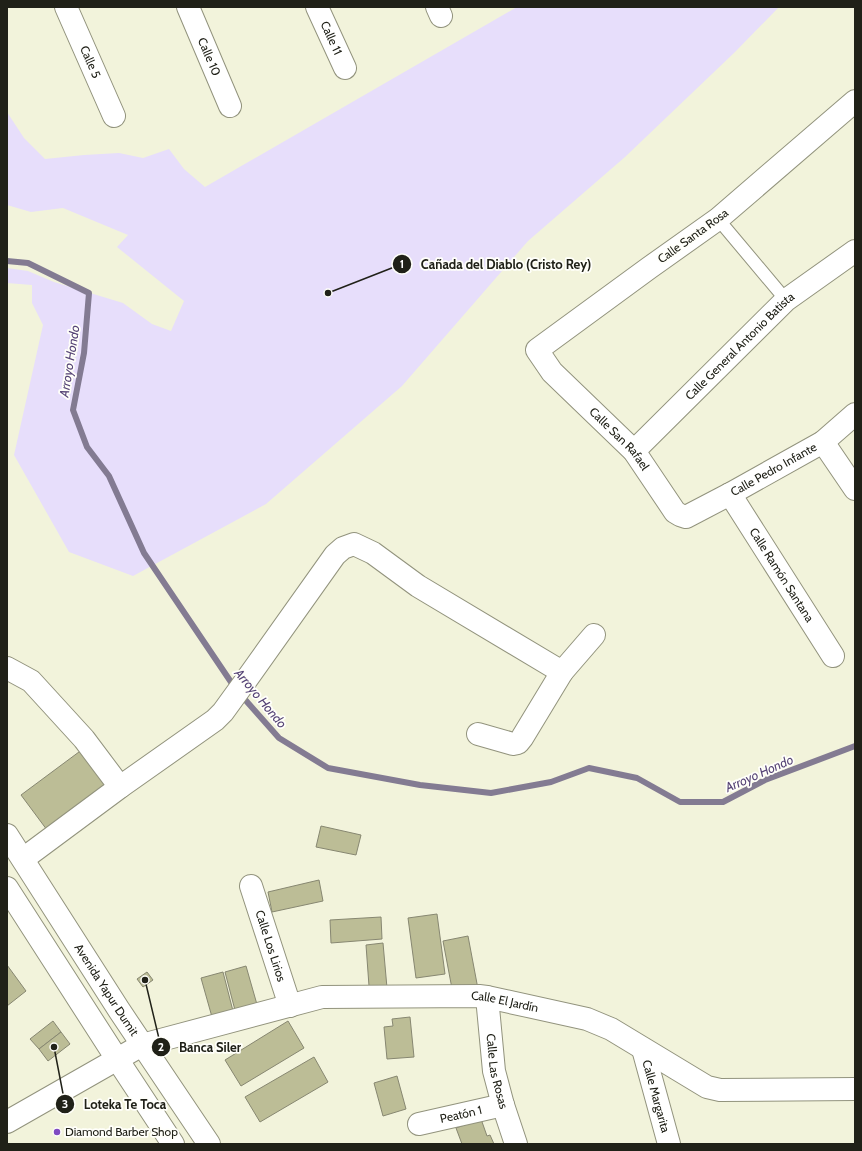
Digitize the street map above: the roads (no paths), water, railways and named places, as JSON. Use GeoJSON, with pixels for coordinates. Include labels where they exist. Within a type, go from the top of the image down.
{"type":"FeatureCollection","features":[{"type":"Feature","properties":{"kind":"street","name":"Calle 5"},"geometry":{"type":"LineString","coordinates":[[66,7],[114,116]]}},
{"type":"Feature","properties":{"kind":"street","name":"Calle 10"},"geometry":{"type":"LineString","coordinates":[[188,7],[230,106]]}},
{"type":"Feature","properties":{"kind":"street","name":"Calle 11"},"geometry":{"type":"LineString","coordinates":[[317,7],[345,68]]}},
{"type":"Feature","properties":{"kind":"street","name":"Calle Santa Rosa"},"geometry":{"type":"LineString","coordinates":[[547,364],[537,350],[643,272],[718,220],[855,101]]}},
{"type":"Feature","properties":{"kind":"street","name":"Calle General Antonio Batista"},"geometry":{"type":"LineString","coordinates":[[634,451],[786,300],[855,251]]}},
{"type":"Feature","properties":{"kind":"street","name":"Calle San Rafael"},"geometry":{"type":"LineString","coordinates":[[547,364],[552,372],[634,451],[675,512],[686,517]]}},
{"type":"Feature","properties":{"kind":"street","name":"Calle Pedro Infante"},"geometry":{"type":"LineString","coordinates":[[686,517],[823,442],[855,414]]}},
{"type":"Feature","properties":{"kind":"street"},"geometry":{"type":"LineString","coordinates":[[823,442],[855,488]]}},
{"type":"Feature","properties":{"kind":"street","name":"Calle Ramón Santana"},"geometry":{"type":"LineString","coordinates":[[730,494],[833,656]]}},
{"type":"Feature","properties":{"kind":"street"},"geometry":{"type":"LineString","coordinates":[[23,859],[120,787],[206,727],[223,712],[335,555],[343,548],[354,544],[373,553],[418,586],[562,672]]}},
{"type":"Feature","properties":{"kind":"street"},"geometry":{"type":"LineString","coordinates":[[478,734],[512,744],[518,743],[562,672],[594,635]]}},
{"type":"Feature","properties":{"kind":"street"},"geometry":{"type":"LineString","coordinates":[[7,668],[31,681],[84,739],[120,787]]}},
{"type":"Feature","properties":{"kind":"street","name":"Avenida Yapur Dumit"},"geometry":{"type":"LineString","coordinates":[[7,835],[142,1045],[209,1144]]}},
{"type":"Feature","properties":{"kind":"street","name":"Calle Los Lirios"},"geometry":{"type":"LineString","coordinates":[[251,886],[290,1006]]}},
{"type":"Feature","properties":{"kind":"street"},"geometry":{"type":"LineString","coordinates":[[7,888],[117,1060],[173,1144]]}},
{"type":"Feature","properties":{"kind":"street","name":"Calle El Jardín"},"geometry":{"type":"LineString","coordinates":[[7,1122],[142,1045],[322,997],[487,997],[587,1019],[610,1030],[708,1087],[720,1090],[855,1089]]}},
{"type":"Feature","properties":{"kind":"street","name":"Calle Las Rosas"},"geometry":{"type":"LineString","coordinates":[[487,997],[494,1071],[516,1144]]}},
{"type":"Feature","properties":{"kind":"street","name":"Calle Margarita"},"geometry":{"type":"LineString","coordinates":[[643,1049],[669,1144]]}},
{"type":"Feature","properties":{"kind":"street","name":"Peatón 1"},"geometry":{"type":"LineString","coordinates":[[419,1124],[503,1105]]}},
{"type":"Feature","properties":{"kind":"lane"},"geometry":{"type":"LineString","coordinates":[[718,220],[786,300]]}},
{"type":"Feature","properties":{"kind":"waterway","name":"Arroyo Hondo"},"geometry":{"type":"LineString","coordinates":[[7,261],[28,263],[89,293],[84,353],[73,410],[87,447],[109,476],[144,553],[235,688]]}},
{"type":"Feature","properties":{"kind":"waterway","name":"Arroyo Hondo"},"geometry":{"type":"LineString","coordinates":[[241,695],[279,738],[328,768],[420,785],[491,793],[551,782],[589,768],[637,778],[680,802],[723,802],[765,780],[855,746]]}},
{"type":"Feature","properties":{"kind":"place","name":"Cañada del Diablo (Cristo Rey)"},"geometry":{"type":"Point","coordinates":[328,293]}},
{"type":"Feature","properties":{"kind":"place","name":"Banca Siler"},"geometry":{"type":"Point","coordinates":[145,980]}},
{"type":"Feature","properties":{"kind":"place","name":"Loteka Te Toca"},"geometry":{"type":"Point","coordinates":[54,1047]}},
{"type":"Feature","properties":{"kind":"place","name":"Diamond Barber Shop"},"geometry":{"type":"Point","coordinates":[57,1132]}}]}
